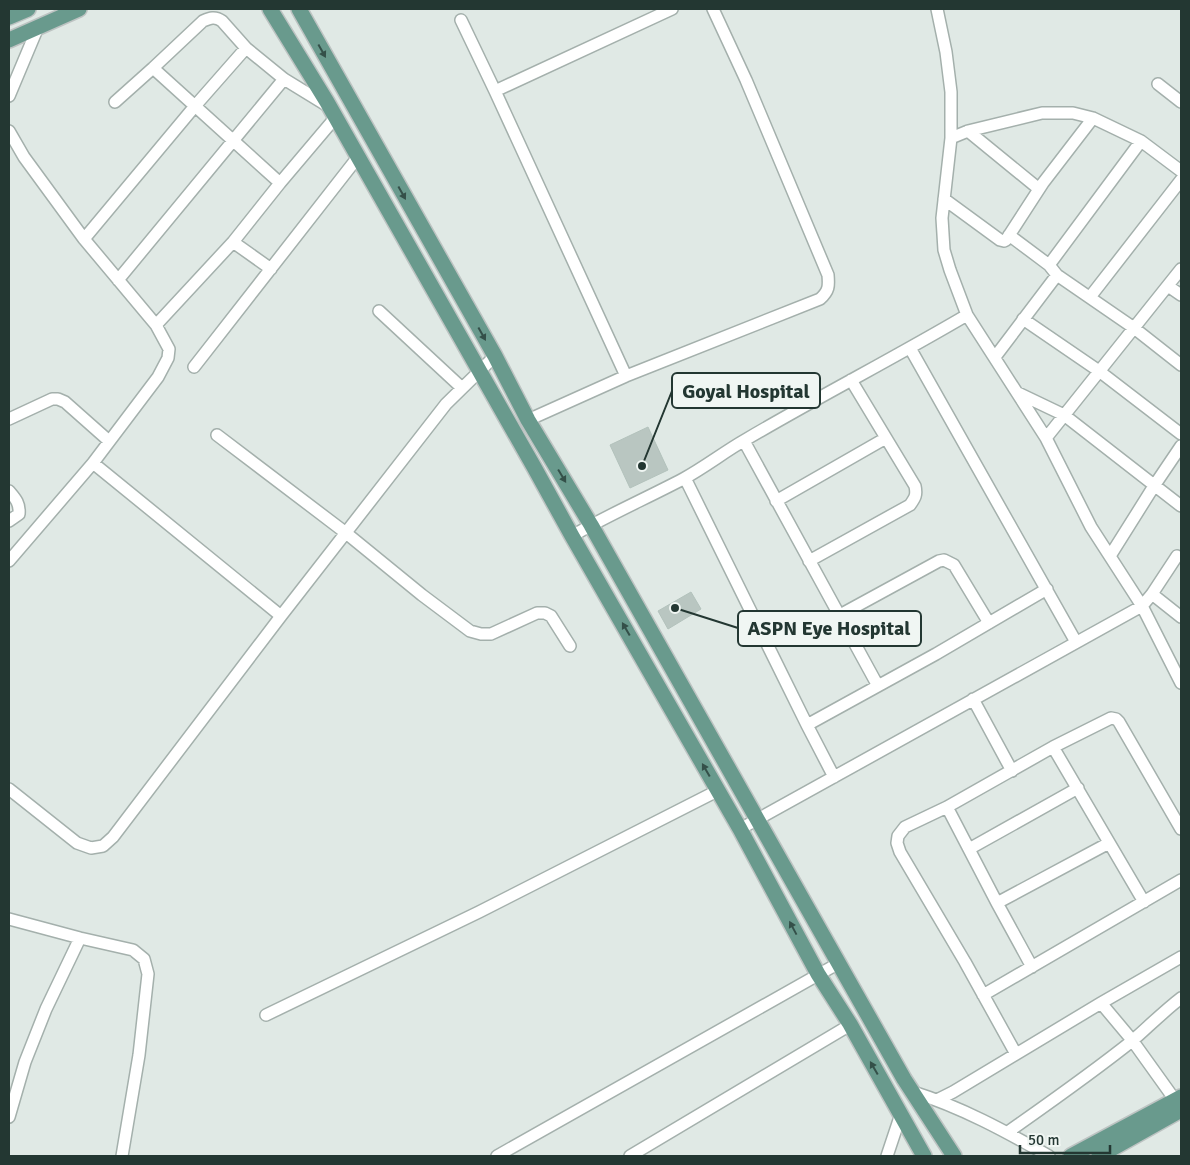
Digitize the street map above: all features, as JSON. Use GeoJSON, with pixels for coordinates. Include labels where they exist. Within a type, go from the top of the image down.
{"type":"FeatureCollection","features":[{"type":"Feature","properties":{"kind":"main road"},"geometry":{"type":"LineString","coordinates":[[9,17],[28,9]]}},
{"type":"Feature","properties":{"kind":"main road"},"geometry":{"type":"LineString","coordinates":[[9,40],[79,9]]}},
{"type":"Feature","properties":{"kind":"main road"},"geometry":{"type":"LineString","coordinates":[[270,9],[333,113],[740,829],[818,974],[850,1025],[924,1156]]}},
{"type":"Feature","properties":{"kind":"main road"},"geometry":{"type":"LineString","coordinates":[[299,9],[495,356],[528,420],[591,525],[904,1079],[954,1156]]}},
{"type":"Feature","properties":{"kind":"main road"},"geometry":{"type":"LineString","coordinates":[[400,232],[418,221]]}},
{"type":"Feature","properties":{"kind":"main road"},"geometry":{"type":"LineString","coordinates":[[886,1089],[904,1079]]}},
{"type":"Feature","properties":{"kind":"main road"},"geometry":{"type":"LineString","coordinates":[[1071,1156],[1179,1102]]}},
{"type":"Feature","properties":{"kind":"main road"},"geometry":{"type":"LineString","coordinates":[[1099,1156],[1179,1102]]}},
{"type":"Feature","properties":{"kind":"street"},"geometry":{"type":"LineString","coordinates":[[156,325],[233,242],[333,113],[284,80],[246,48],[209,9]]}},
{"type":"Feature","properties":{"kind":"street"},"geometry":{"type":"LineString","coordinates":[[495,92],[672,9]]}},
{"type":"Feature","properties":{"kind":"street"},"geometry":{"type":"LineString","coordinates":[[528,420],[626,376],[820,299],[826,293],[828,274],[746,80],[713,9]]}},
{"type":"Feature","properties":{"kind":"street"},"geometry":{"type":"LineString","coordinates":[[937,9],[946,52],[950,92],[950,138],[942,218],[944,250],[950,270],[967,315],[1046,438],[1092,527],[1177,664],[1181,683]]}},
{"type":"Feature","properties":{"kind":"street"},"geometry":{"type":"LineString","coordinates":[[114,102],[203,21],[210,18],[218,19]]}},
{"type":"Feature","properties":{"kind":"street"},"geometry":{"type":"LineString","coordinates":[[461,20],[626,376]]}},
{"type":"Feature","properties":{"kind":"street"},"geometry":{"type":"LineString","coordinates":[[9,96],[38,27]]}},
{"type":"Feature","properties":{"kind":"street"},"geometry":{"type":"LineString","coordinates":[[84,239],[246,48]]}},
{"type":"Feature","properties":{"kind":"street"},"geometry":{"type":"LineString","coordinates":[[153,68],[280,183]]}},
{"type":"Feature","properties":{"kind":"street"},"geometry":{"type":"LineString","coordinates":[[118,280],[284,80]]}},
{"type":"Feature","properties":{"kind":"street"},"geometry":{"type":"LineString","coordinates":[[1158,84],[1181,102]]}},
{"type":"Feature","properties":{"kind":"street"},"geometry":{"type":"LineString","coordinates":[[950,138],[968,131],[1042,113],[1073,113],[1093,118],[1141,141],[1181,172]]}},
{"type":"Feature","properties":{"kind":"street"},"geometry":{"type":"LineString","coordinates":[[944,199],[1000,240],[1006,240],[1039,189],[1093,118]]}},
{"type":"Feature","properties":{"kind":"street"},"geometry":{"type":"LineString","coordinates":[[9,131],[24,157],[84,239],[156,325],[169,349],[168,358],[158,377],[110,441],[9,561]]}},
{"type":"Feature","properties":{"kind":"street"},"geometry":{"type":"LineString","coordinates":[[968,131],[1039,189]]}},
{"type":"Feature","properties":{"kind":"street"},"geometry":{"type":"LineString","coordinates":[[1049,265],[1141,141]]}},
{"type":"Feature","properties":{"kind":"street"},"geometry":{"type":"LineString","coordinates":[[194,366],[358,157]]}},
{"type":"Feature","properties":{"kind":"street"},"geometry":{"type":"LineString","coordinates":[[1090,297],[1181,180]]}},
{"type":"Feature","properties":{"kind":"street"},"geometry":{"type":"LineString","coordinates":[[1009,235],[1049,265],[1057,274],[1134,328],[1181,365]]}},
{"type":"Feature","properties":{"kind":"street"},"geometry":{"type":"LineString","coordinates":[[233,242],[271,269]]}},
{"type":"Feature","properties":{"kind":"street"},"geometry":{"type":"LineString","coordinates":[[1046,438],[1181,269]]}},
{"type":"Feature","properties":{"kind":"street"},"geometry":{"type":"LineString","coordinates":[[995,357],[1057,274]]}},
{"type":"Feature","properties":{"kind":"street"},"geometry":{"type":"LineString","coordinates":[[1168,286],[1181,295]]}},
{"type":"Feature","properties":{"kind":"street"},"geometry":{"type":"LineString","coordinates":[[379,311],[462,388]]}},
{"type":"Feature","properties":{"kind":"street"},"geometry":{"type":"LineString","coordinates":[[572,536],[685,478],[744,441],[967,315]]}},
{"type":"Feature","properties":{"kind":"street"},"geometry":{"type":"LineString","coordinates":[[1023,319],[1098,371],[1181,434]]}},
{"type":"Feature","properties":{"kind":"street"},"geometry":{"type":"LineString","coordinates":[[910,348],[1076,642]]}},
{"type":"Feature","properties":{"kind":"street"},"geometry":{"type":"LineString","coordinates":[[9,789],[77,844],[91,848],[103,846],[136,807],[281,616],[446,404],[495,356]]}},
{"type":"Feature","properties":{"kind":"street"},"geometry":{"type":"LineString","coordinates":[[810,561],[910,505],[915,498],[915,486],[851,380]]}},
{"type":"Feature","properties":{"kind":"street"},"geometry":{"type":"LineString","coordinates":[[1018,393],[1064,415],[1181,506]]}},
{"type":"Feature","properties":{"kind":"street"},"geometry":{"type":"LineString","coordinates":[[9,419],[52,399],[58,399],[65,402],[110,441]]}},
{"type":"Feature","properties":{"kind":"street"},"geometry":{"type":"LineString","coordinates":[[217,435],[346,533],[422,595],[470,630],[481,634],[491,634],[537,613],[545,612],[552,616],[570,646]]}},
{"type":"Feature","properties":{"kind":"street"},"geometry":{"type":"LineString","coordinates":[[776,500],[886,438]]}},
{"type":"Feature","properties":{"kind":"street"},"geometry":{"type":"LineString","coordinates":[[744,441],[878,686]]}},
{"type":"Feature","properties":{"kind":"street"},"geometry":{"type":"LineString","coordinates":[[1110,556],[1181,446]]}},
{"type":"Feature","properties":{"kind":"street"},"geometry":{"type":"LineString","coordinates":[[93,463],[281,616]]}},
{"type":"Feature","properties":{"kind":"street"},"geometry":{"type":"LineString","coordinates":[[685,478],[834,777]]}},
{"type":"Feature","properties":{"kind":"street"},"geometry":{"type":"LineString","coordinates":[[9,491],[20,507],[19,514],[9,521]]}},
{"type":"Feature","properties":{"kind":"street"},"geometry":{"type":"LineString","coordinates":[[740,829],[1142,606],[1177,556]]}},
{"type":"Feature","properties":{"kind":"street"},"geometry":{"type":"LineString","coordinates":[[840,615],[944,560],[954,565],[989,623]]}},
{"type":"Feature","properties":{"kind":"street"},"geometry":{"type":"LineString","coordinates":[[807,725],[936,654],[1047,589]]}},
{"type":"Feature","properties":{"kind":"street"},"geometry":{"type":"LineString","coordinates":[[1152,594],[1181,617]]}},
{"type":"Feature","properties":{"kind":"street"},"geometry":{"type":"LineString","coordinates":[[973,700],[1012,770]]}},
{"type":"Feature","properties":{"kind":"street"},"geometry":{"type":"LineString","coordinates":[[1016,1054],[965,962],[900,852],[897,843],[898,836],[905,827],[947,807],[1053,747],[1110,718],[1116,719],[1119,722],[1181,829]]}},
{"type":"Feature","properties":{"kind":"street"},"geometry":{"type":"LineString","coordinates":[[1053,747],[1144,902]]}},
{"type":"Feature","properties":{"kind":"street"},"geometry":{"type":"LineString","coordinates":[[968,849],[1078,788]]}},
{"type":"Feature","properties":{"kind":"street"},"geometry":{"type":"LineString","coordinates":[[266,1014],[479,912],[717,791]]}},
{"type":"Feature","properties":{"kind":"street"},"geometry":{"type":"LineString","coordinates":[[947,807],[1032,967]]}},
{"type":"Feature","properties":{"kind":"street"},"geometry":{"type":"LineString","coordinates":[[997,903],[1109,843]]}},
{"type":"Feature","properties":{"kind":"street"},"geometry":{"type":"LineString","coordinates":[[983,995],[1181,880]]}},
{"type":"Feature","properties":{"kind":"street"},"geometry":{"type":"LineString","coordinates":[[9,920],[133,950],[144,959],[148,974],[140,1055],[122,1156]]}},
{"type":"Feature","properties":{"kind":"street"},"geometry":{"type":"LineString","coordinates":[[9,1117],[25,1062],[46,1009],[80,938]]}},
{"type":"Feature","properties":{"kind":"street"},"geometry":{"type":"LineString","coordinates":[[937,1100],[1181,957]]}},
{"type":"Feature","properties":{"kind":"street"},"geometry":{"type":"LineString","coordinates":[[497,1156],[839,963]]}},
{"type":"Feature","properties":{"kind":"street"},"geometry":{"type":"LineString","coordinates":[[1008,1132],[1054,1100],[1132,1040],[1181,998]]}},
{"type":"Feature","properties":{"kind":"street"},"geometry":{"type":"LineString","coordinates":[[1102,1003],[1179,1102]]}},
{"type":"Feature","properties":{"kind":"street"},"geometry":{"type":"LineString","coordinates":[[630,1156],[850,1025]]}},
{"type":"Feature","properties":{"kind":"street"},"geometry":{"type":"LineString","coordinates":[[913,1092],[937,1100],[1008,1132],[1049,1156]]}},
{"type":"Feature","properties":{"kind":"street"},"geometry":{"type":"LineString","coordinates":[[888,1156],[901,1114]]}},
{"type":"Feature","properties":{"kind":"building"},"geometry":{"type":"Polygon","coordinates":[[[648,427],[668,470],[630,488],[610,445],[648,427]]]}},
{"type":"Feature","properties":{"kind":"building"},"geometry":{"type":"Polygon","coordinates":[[[691,592],[701,609],[668,629],[658,611],[691,592]]]}},
{"type":"Feature","properties":{"kind":"place","name":"Goyal Hospital"},"geometry":{"type":"Point","coordinates":[642,466]}},
{"type":"Feature","properties":{"kind":"place","name":"ASPN Eye Hospital"},"geometry":{"type":"Point","coordinates":[675,608]}}]}
